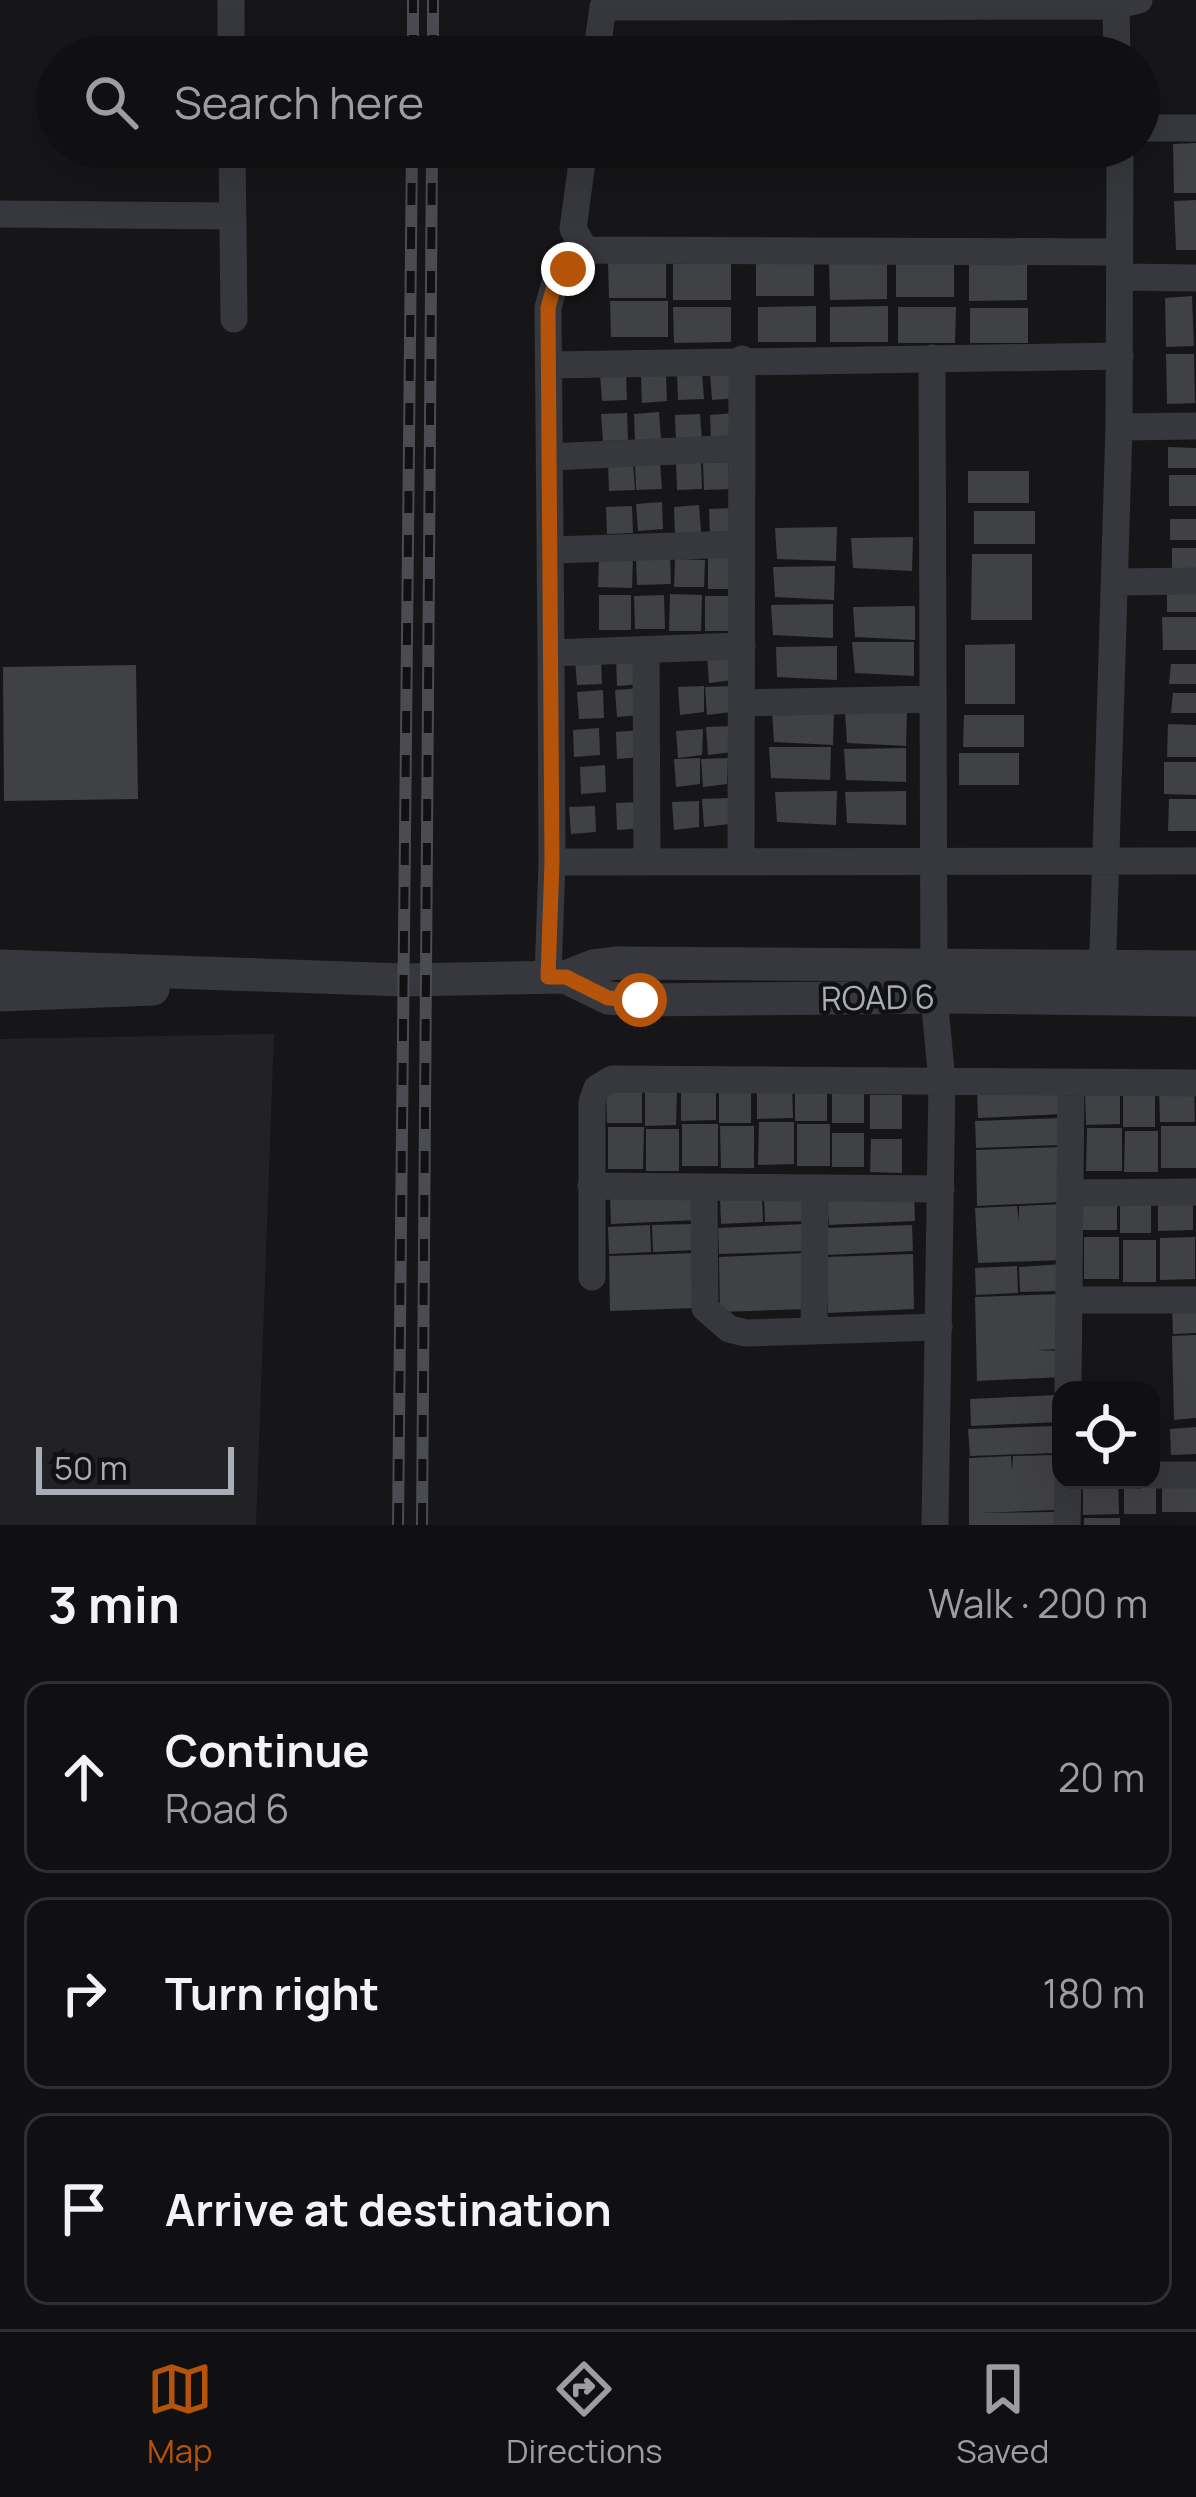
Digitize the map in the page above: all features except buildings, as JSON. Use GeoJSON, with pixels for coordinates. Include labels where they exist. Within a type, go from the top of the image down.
{"type":"FeatureCollection","features":[{"type":"Feature","properties":{"kind":"street"},"geometry":{"type":"LineString","coordinates":[[231,0],[231,36]]}},
{"type":"Feature","properties":{"kind":"street"},"geometry":{"type":"LineString","coordinates":[[599,36],[603,7],[1127,3],[1121,36]]}},
{"type":"Feature","properties":{"kind":"street"},"geometry":{"type":"LineString","coordinates":[[1160,128],[1196,128]]}},
{"type":"Feature","properties":{"kind":"street"},"geometry":{"type":"LineString","coordinates":[[232,168],[234,319]]}},
{"type":"Feature","properties":{"kind":"street"},"geometry":{"type":"LineString","coordinates":[[581,168],[573,229],[585,250]]}},
{"type":"Feature","properties":{"kind":"street"},"geometry":{"type":"LineString","coordinates":[[1102,984],[1119,427],[1120,168]]}},
{"type":"Feature","properties":{"kind":"street"},"geometry":{"type":"LineString","coordinates":[[0,214],[233,216]]}},
{"type":"Feature","properties":{"kind":"street"},"geometry":{"type":"LineString","coordinates":[[585,250],[1118,265],[1196,278]]}},
{"type":"Feature","properties":{"kind":"street"},"geometry":{"type":"LineString","coordinates":[[557,977],[548,308],[554,286],[585,250]]}},
{"type":"Feature","properties":{"kind":"street"},"geometry":{"type":"LineString","coordinates":[[549,365],[1120,356]]}},
{"type":"Feature","properties":{"kind":"street"},"geometry":{"type":"LineString","coordinates":[[932,358],[934,982],[942,1081],[935,1525]]}},
{"type":"Feature","properties":{"kind":"street"},"geometry":{"type":"LineString","coordinates":[[742,359],[742,862]]}},
{"type":"Feature","properties":{"kind":"street"},"geometry":{"type":"LineString","coordinates":[[1119,427],[1196,426]]}},
{"type":"Feature","properties":{"kind":"street"},"geometry":{"type":"LineString","coordinates":[[551,457],[740,448]]}},
{"type":"Feature","properties":{"kind":"street"},"geometry":{"type":"LineString","coordinates":[[552,550],[741,544]]}},
{"type":"Feature","properties":{"kind":"street"},"geometry":{"type":"LineString","coordinates":[[1115,582],[1196,581]]}},
{"type":"Feature","properties":{"kind":"street"},"geometry":{"type":"LineString","coordinates":[[551,653],[742,646]]}},
{"type":"Feature","properties":{"kind":"street"},"geometry":{"type":"LineString","coordinates":[[646,650],[647,862]]}},
{"type":"Feature","properties":{"kind":"street"},"geometry":{"type":"LineString","coordinates":[[742,703],[933,699]]}},
{"type":"Feature","properties":{"kind":"street"},"geometry":{"type":"LineString","coordinates":[[552,862],[1196,862]]}},
{"type":"Feature","properties":{"kind":"street","name":"ROAD 6"},"geometry":{"type":"LineString","coordinates":[[0,995],[304,979],[557,977],[618,963],[934,982],[1102,984],[1196,1000]]}},
{"type":"Feature","properties":{"kind":"street","name":"ROAD 6"},"geometry":{"type":"LineString","coordinates":[[0,966],[304,979]]}},
{"type":"Feature","properties":{"kind":"street","name":"ROAD 6"},"geometry":{"type":"LineString","coordinates":[[1102,984],[1196,967]]}},
{"type":"Feature","properties":{"kind":"street"},"geometry":{"type":"LineString","coordinates":[[592,1277],[592,1102],[597,1088],[612,1079],[1196,1083]]}},
{"type":"Feature","properties":{"kind":"street"},"geometry":{"type":"LineString","coordinates":[[1068,1381],[1070,1082]]}},
{"type":"Feature","properties":{"kind":"street"},"geometry":{"type":"LineString","coordinates":[[592,1186],[940,1189]]}},
{"type":"Feature","properties":{"kind":"street"},"geometry":{"type":"LineString","coordinates":[[704,1189],[705,1308],[729,1329],[746,1333],[939,1327]]}},
{"type":"Feature","properties":{"kind":"street"},"geometry":{"type":"LineString","coordinates":[[814,1331],[815,1189]]}},
{"type":"Feature","properties":{"kind":"street"},"geometry":{"type":"LineString","coordinates":[[1070,1193],[1196,1192]]}},
{"type":"Feature","properties":{"kind":"street"},"geometry":{"type":"LineString","coordinates":[[1069,1300],[1196,1300]]}},
{"type":"Feature","properties":{"kind":"street"},"geometry":{"type":"LineString","coordinates":[[1160,1475],[1196,1475]]}},
{"type":"Feature","properties":{"kind":"street"},"geometry":{"type":"LineString","coordinates":[[1067,1525],[1068,1489]]}},
{"type":"Feature","properties":{"kind":"shaded area"},"geometry":{"type":"Polygon","coordinates":[[[274,1034],[256,1525],[0,1525],[0,1039],[274,1034]]]}},
{"type":"Feature","properties":{"kind":"railway"},"geometry":{"type":"LineString","coordinates":[[413,0],[413,36]]}},
{"type":"Feature","properties":{"kind":"railway"},"geometry":{"type":"LineString","coordinates":[[433,0],[433,36]]}},
{"type":"Feature","properties":{"kind":"railway"},"geometry":{"type":"LineString","coordinates":[[398,1525],[412,168]]}},
{"type":"Feature","properties":{"kind":"railway"},"geometry":{"type":"LineString","coordinates":[[422,1525],[432,168]]}},
{"type":"Feature","properties":{"kind":"route"},"geometry":{"type":"LineString","coordinates":[[568,269],[554,286],[548,308],[552,862],[548,977],[566,977],[608,998],[640,1000]]}}]}
